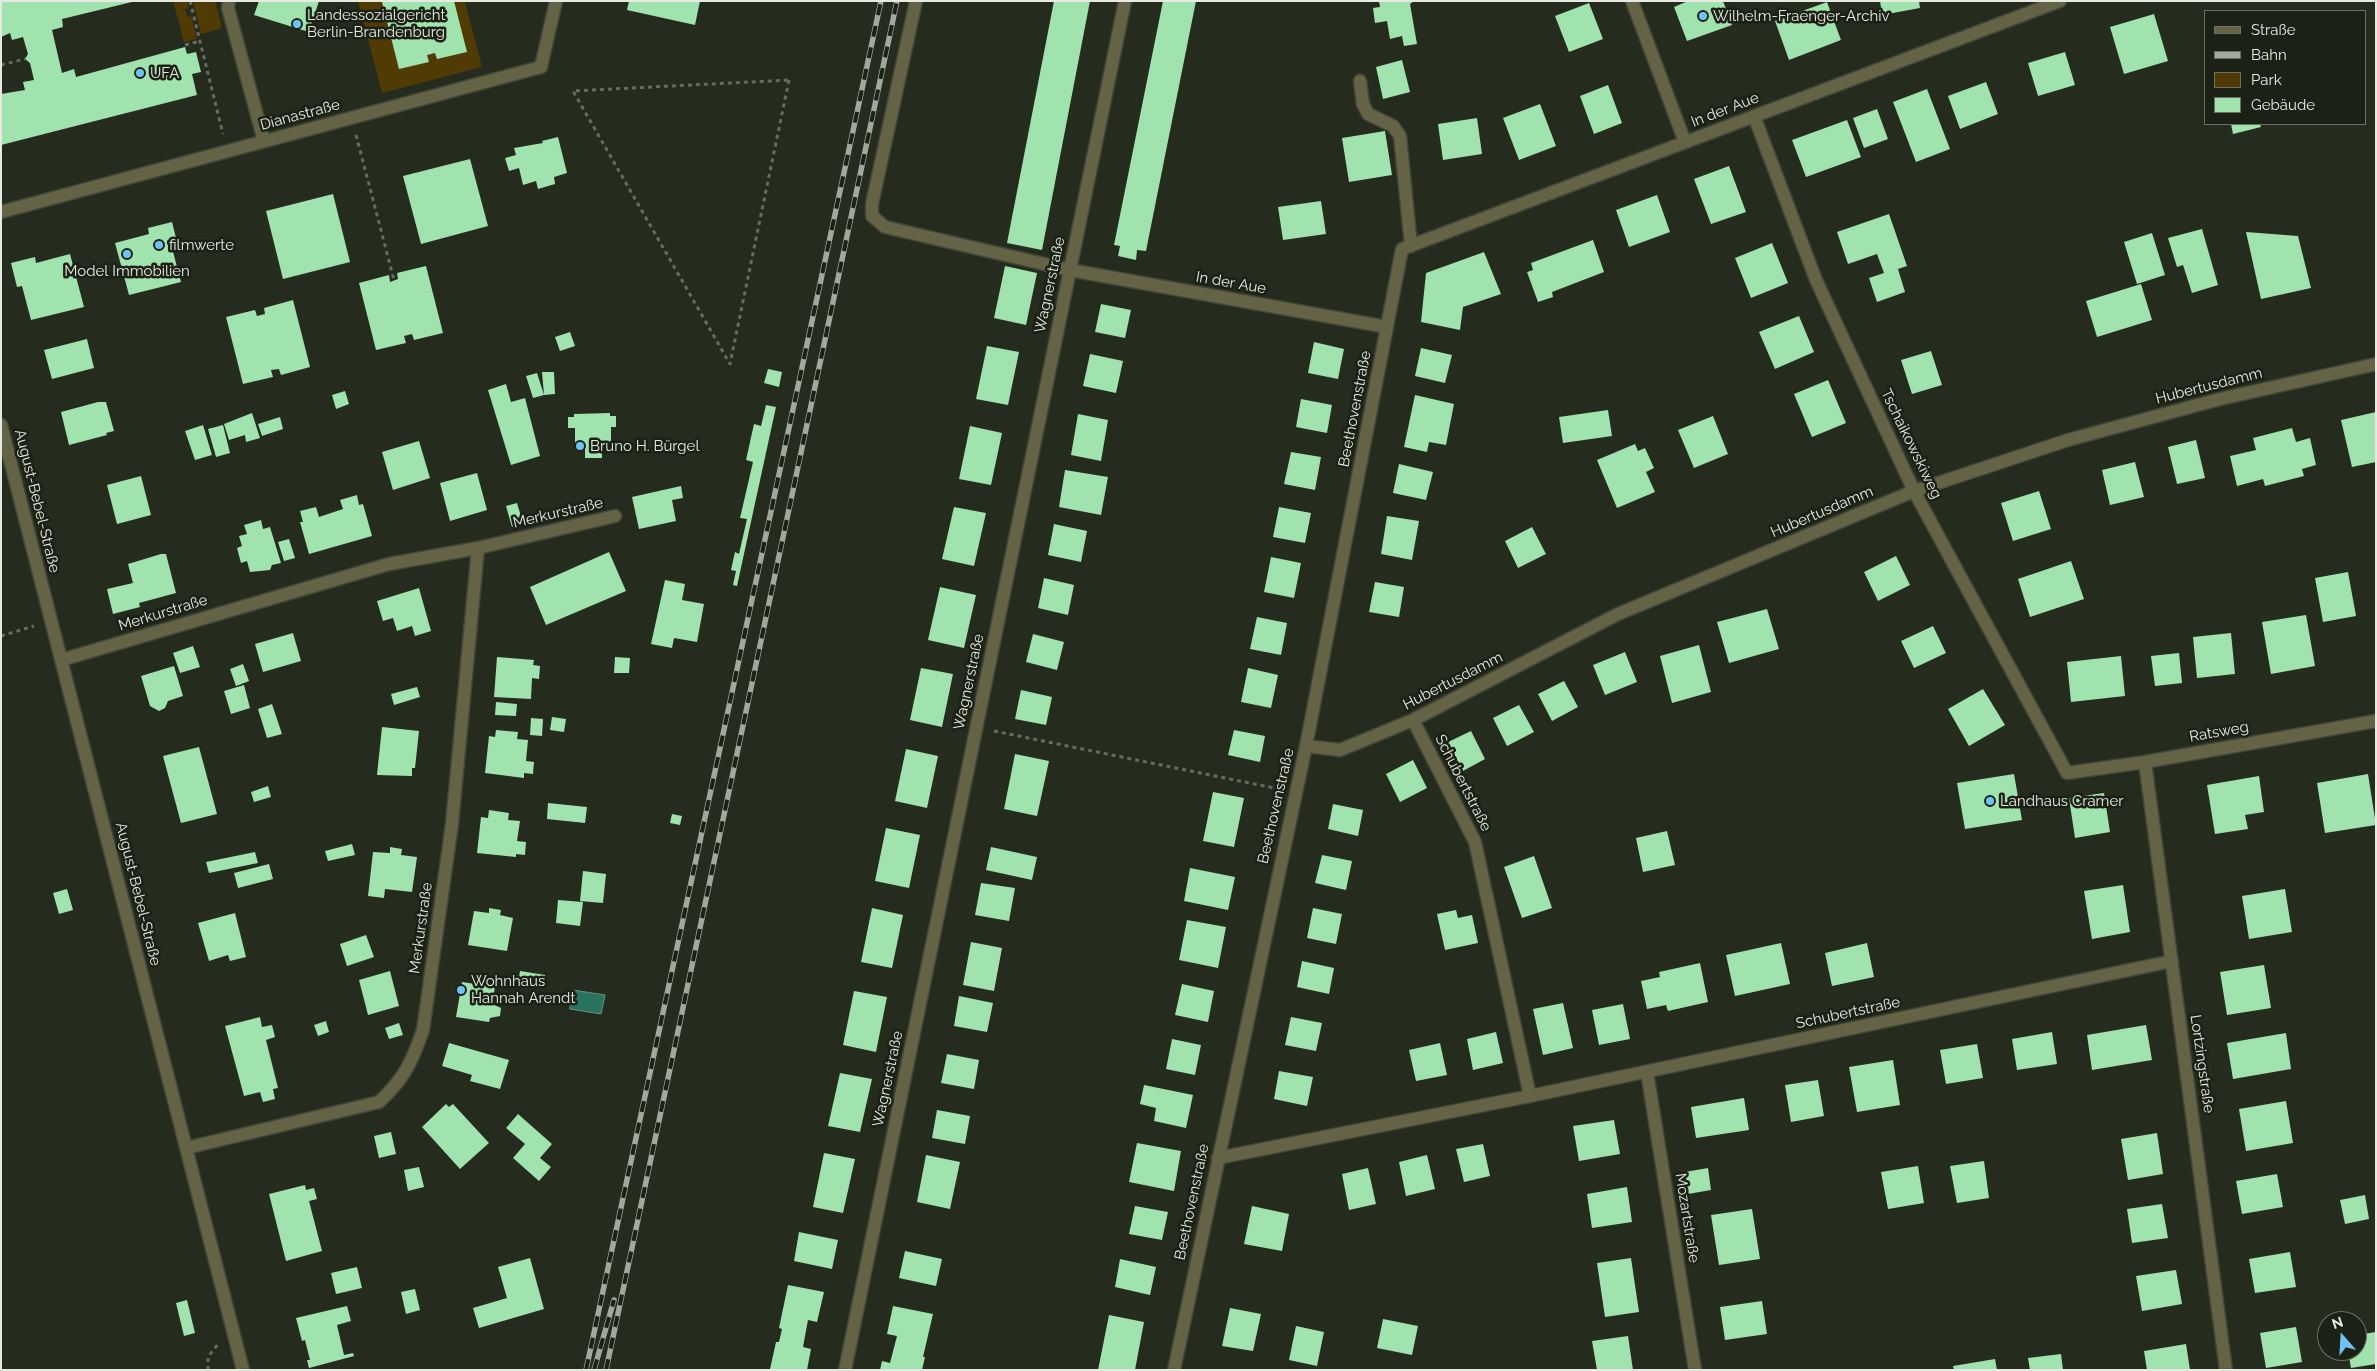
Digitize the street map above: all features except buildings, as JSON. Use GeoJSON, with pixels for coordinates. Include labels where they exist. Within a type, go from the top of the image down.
{"type":"FeatureCollection","features":[{"type":"Feature","properties":{"kind":"street"},"geometry":{"type":"LineString","coordinates":[[229,1],[228,8],[264,141]]}},
{"type":"Feature","properties":{"kind":"street","name":"Dianastraße"},"geometry":{"type":"LineString","coordinates":[[1,212],[542,67],[556,1]]}},
{"type":"Feature","properties":{"kind":"street","name":"In der Aue"},"geometry":{"type":"LineString","coordinates":[[916,1],[872,204],[872,216],[885,227],[1070,270],[1387,327]]}},
{"type":"Feature","properties":{"kind":"street","name":"Wagnerstraße"},"geometry":{"type":"LineString","coordinates":[[845,1370],[1125,1]]}},
{"type":"Feature","properties":{"kind":"street"},"geometry":{"type":"LineString","coordinates":[[1632,1],[1685,142]]}},
{"type":"Feature","properties":{"kind":"street","name":"In der Aue"},"geometry":{"type":"LineString","coordinates":[[1406,247],[2060,1]]}},
{"type":"Feature","properties":{"kind":"street","name":"Beethovenstraße"},"geometry":{"type":"LineString","coordinates":[[1178,1369],[1218,1158],[1306,746],[1387,327],[1406,247],[1400,136],[1393,126],[1368,114],[1363,104],[1360,81]]}},
{"type":"Feature","properties":{"kind":"street","name":"Tschaikowskiweg"},"geometry":{"type":"LineString","coordinates":[[1754,116],[1816,280],[1914,491],[2068,773]]}},
{"type":"Feature","properties":{"kind":"street","name":"Hubertusdamm"},"geometry":{"type":"LineString","coordinates":[[1306,746],[1340,750],[1413,720],[1618,614],[1914,491],[2087,435],[2220,399],[2376,364]]}},
{"type":"Feature","properties":{"kind":"street","name":"August-Bebel-Straße"},"geometry":{"type":"LineString","coordinates":[[1,425],[243,1370]]}},
{"type":"Feature","properties":{"kind":"street","name":"Merkurstraße"},"geometry":{"type":"LineString","coordinates":[[61,660],[388,564],[478,548],[616,516]]}},
{"type":"Feature","properties":{"kind":"street","name":"Merkurstraße"},"geometry":{"type":"LineString","coordinates":[[186,1148],[378,1102],[396,1087],[413,1059],[423,1030],[452,824],[478,548]]}},
{"type":"Feature","properties":{"kind":"street","name":"Schubertstraße"},"geometry":{"type":"LineString","coordinates":[[1413,720],[1475,842],[1530,1096]]}},
{"type":"Feature","properties":{"kind":"street","name":"Ratsweg"},"geometry":{"type":"LineString","coordinates":[[2068,773],[2145,762],[2376,721]]}},
{"type":"Feature","properties":{"kind":"street","name":"Lortzingstraße"},"geometry":{"type":"LineString","coordinates":[[2145,762],[2226,1370]]}},
{"type":"Feature","properties":{"kind":"street","name":"Schubertstraße"},"geometry":{"type":"LineString","coordinates":[[1218,1158],[1647,1072],[2172,961]]}},
{"type":"Feature","properties":{"kind":"street","name":"Mozartstraße"},"geometry":{"type":"LineString","coordinates":[[1647,1072],[1696,1370]]}},
{"type":"Feature","properties":{"kind":"path"},"geometry":{"type":"LineString","coordinates":[[190,1],[227,151]]}},
{"type":"Feature","properties":{"kind":"path"},"geometry":{"type":"LineString","coordinates":[[184,45],[200,41]]}},
{"type":"Feature","properties":{"kind":"path"},"geometry":{"type":"LineString","coordinates":[[1,65],[25,60]]}},
{"type":"Feature","properties":{"kind":"path"},"geometry":{"type":"LineString","coordinates":[[789,80],[730,364],[593,125],[573,91],[789,80]]}},
{"type":"Feature","properties":{"kind":"path"},"geometry":{"type":"LineString","coordinates":[[352,118],[394,280]]}},
{"type":"Feature","properties":{"kind":"path"},"geometry":{"type":"LineString","coordinates":[[1,636],[20,630]]}},
{"type":"Feature","properties":{"kind":"path"},"geometry":{"type":"LineString","coordinates":[[976,727],[1295,792]]}},
{"type":"Feature","properties":{"kind":"green space"},"geometry":{"type":"Polygon","coordinates":[[[173,1],[187,1],[189,8],[185,9],[187,17],[191,16],[197,39],[184,42],[173,1]]]}},
{"type":"Feature","properties":{"kind":"green space"},"geometry":{"type":"Polygon","coordinates":[[[193,1],[215,1],[222,28],[201,34],[193,1]]]}},
{"type":"Feature","properties":{"kind":"green space"},"geometry":{"type":"Polygon","coordinates":[[[358,1],[468,1],[465,2],[482,67],[382,93],[358,1]]]}},
{"type":"Feature","properties":{"kind":"water"},"geometry":{"type":"Polygon","coordinates":[[[573,990],[605,995],[601,1014],[570,1009],[573,990]]]}},
{"type":"Feature","properties":{"kind":"railway"},"geometry":{"type":"LineString","coordinates":[[586,1370],[881,1]]}},
{"type":"Feature","properties":{"kind":"railway"},"geometry":{"type":"LineString","coordinates":[[606,1370],[897,1]]}},
{"type":"Feature","properties":{"kind":"railway"},"geometry":{"type":"LineString","coordinates":[[594,1370],[614,1300]]}},
{"type":"Feature","properties":{"kind":"place","name":"Wilhelm-Fraenger-Archiv"},"geometry":{"type":"Point","coordinates":[1703,16]}},
{"type":"Feature","properties":{"kind":"place","name":"Landessozialgericht Berlin-Brandenburg"},"geometry":{"type":"Point","coordinates":[297,24]}},
{"type":"Feature","properties":{"kind":"place","name":"UFA"},"geometry":{"type":"Point","coordinates":[140,73]}},
{"type":"Feature","properties":{"kind":"place","name":"filmwerte"},"geometry":{"type":"Point","coordinates":[159,245]}},
{"type":"Feature","properties":{"kind":"place","name":"Model Immobilien"},"geometry":{"type":"Point","coordinates":[127,254]}},
{"type":"Feature","properties":{"kind":"place","name":"Bruno H. Bürgel"},"geometry":{"type":"Point","coordinates":[580,446]}},
{"type":"Feature","properties":{"kind":"place","name":"Landhaus Cramer"},"geometry":{"type":"Point","coordinates":[1990,801]}},
{"type":"Feature","properties":{"kind":"place","name":"Wohnhaus Hannah Arendt"},"geometry":{"type":"Point","coordinates":[461,990]}}]}
